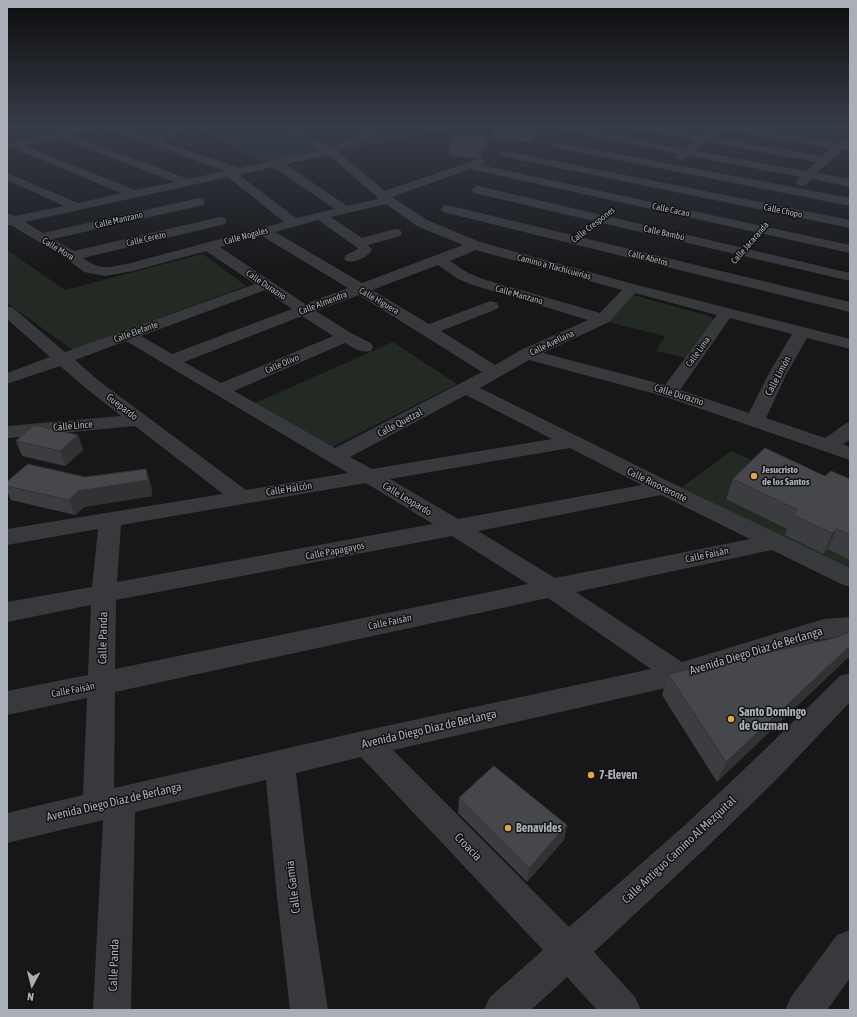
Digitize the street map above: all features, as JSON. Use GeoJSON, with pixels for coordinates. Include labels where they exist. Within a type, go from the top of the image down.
{"type":"FeatureCollection","features":[{"type":"Feature","properties":{"kind":"street"},"geometry":{"type":"LineString","coordinates":[[83,174],[133,194]]}},
{"type":"Feature","properties":{"kind":"street"},"geometry":{"type":"LineString","coordinates":[[161,174],[183,183],[198,202],[239,237]]}},
{"type":"Feature","properties":{"kind":"street"},"geometry":{"type":"LineString","coordinates":[[9,220],[223,174]]}},
{"type":"Feature","properties":{"kind":"street"},"geometry":{"type":"LineString","coordinates":[[237,174],[294,223]]}},
{"type":"Feature","properties":{"kind":"street"},"geometry":{"type":"LineString","coordinates":[[292,174],[344,210]]}},
{"type":"Feature","properties":{"kind":"street","name":"Camino a Tlachicuerías"},"geometry":{"type":"LineString","coordinates":[[358,174],[385,198],[422,223],[475,245],[547,260],[632,288],[850,344]]}},
{"type":"Feature","properties":{"kind":"street","name":"Calle Nogales"},"geometry":{"type":"LineString","coordinates":[[105,272],[128,268],[344,210],[385,198],[444,174]]}},
{"type":"Feature","properties":{"kind":"street"},"geometry":{"type":"LineString","coordinates":[[422,223],[505,174]]}},
{"type":"Feature","properties":{"kind":"street","name":"Calle Cacao"},"geometry":{"type":"LineString","coordinates":[[508,174],[850,249]]}},
{"type":"Feature","properties":{"kind":"street","name":"Calle Chopo"},"geometry":{"type":"LineString","coordinates":[[600,174],[850,224]]}},
{"type":"Feature","properties":{"kind":"street","name":"Calle Crespones"},"geometry":{"type":"LineString","coordinates":[[569,244],[659,174]]}},
{"type":"Feature","properties":{"kind":"street"},"geometry":{"type":"LineString","coordinates":[[706,174],[850,202]]}},
{"type":"Feature","properties":{"kind":"street"},"geometry":{"type":"LineString","coordinates":[[810,175],[850,183]]}},
{"type":"Feature","properties":{"kind":"street","name":"Calle Jacaranda"},"geometry":{"type":"LineString","coordinates":[[693,304],[732,264],[810,175]]}},
{"type":"Feature","properties":{"kind":"street"},"geometry":{"type":"LineString","coordinates":[[7,176],[75,206]]}},
{"type":"Feature","properties":{"kind":"street","name":"Calle Bambú"},"geometry":{"type":"LineString","coordinates":[[478,190],[602,218],[732,264],[850,277]]}},
{"type":"Feature","properties":{"kind":"street","name":"Calle Manzano"},"geometry":{"type":"LineString","coordinates":[[40,238],[198,202]]}},
{"type":"Feature","properties":{"kind":"street","name":"Calle Abetos"},"geometry":{"type":"LineString","coordinates":[[447,209],[569,244],[732,264],[850,307]]}},
{"type":"Feature","properties":{"kind":"street"},"geometry":{"type":"LineString","coordinates":[[320,216],[360,244],[365,250],[365,252],[351,258]]}},
{"type":"Feature","properties":{"kind":"street","name":"Calle Mora"},"geometry":{"type":"LineString","coordinates":[[9,220],[72,256],[89,270],[105,272]]}},
{"type":"Feature","properties":{"kind":"street","name":"Calle Cerezo"},"geometry":{"type":"LineString","coordinates":[[72,256],[220,221]]}},
{"type":"Feature","properties":{"kind":"street","name":"Calle Higuera"},"geometry":{"type":"LineString","coordinates":[[264,231],[428,330],[494,372]]}},
{"type":"Feature","properties":{"kind":"street"},"geometry":{"type":"LineString","coordinates":[[360,244],[395,233]]}},
{"type":"Feature","properties":{"kind":"street","name":"Calle Almendra"},"geometry":{"type":"LineString","coordinates":[[170,361],[359,289],[440,260],[475,245]]}},
{"type":"Feature","properties":{"kind":"street","name":"Calle Durazno"},"geometry":{"type":"LineString","coordinates":[[208,246],[303,310],[345,337],[365,347]]}},
{"type":"Feature","properties":{"kind":"street","name":"Calle Manzano"},"geometry":{"type":"LineString","coordinates":[[440,260],[463,276],[484,285],[603,319]]}},
{"type":"Feature","properties":{"kind":"street","name":"Calle Elefante"},"geometry":{"type":"LineString","coordinates":[[7,379],[265,285]]}},
{"type":"Feature","properties":{"kind":"street","name":"Calle Avellana"},"geometry":{"type":"LineString","coordinates":[[466,388],[528,354],[603,319],[632,288]]}},
{"type":"Feature","properties":{"kind":"street"},"geometry":{"type":"LineString","coordinates":[[428,330],[491,306]]}},
{"type":"Feature","properties":{"kind":"street","name":"Guepardo"},"geometry":{"type":"LineString","coordinates":[[7,311],[62,359],[138,420],[241,497]]}},
{"type":"Feature","properties":{"kind":"street","name":"Calle Lima"},"geometry":{"type":"LineString","coordinates":[[669,392],[726,313]]}},
{"type":"Feature","properties":{"kind":"street"},"geometry":{"type":"LineString","coordinates":[[7,335],[27,328]]}},
{"type":"Feature","properties":{"kind":"street","name":"Calle Limón"},"geometry":{"type":"LineString","coordinates":[[755,420],[777,375],[802,332]]}},
{"type":"Feature","properties":{"kind":"street","name":"Calle Leopardo"},"geometry":{"type":"LineString","coordinates":[[128,335],[457,528],[552,587],[679,674]]}},
{"type":"Feature","properties":{"kind":"street","name":"Calle Olivo"},"geometry":{"type":"LineString","coordinates":[[220,390],[345,337]]}},
{"type":"Feature","properties":{"kind":"street","name":"Calle Durazno"},"geometry":{"type":"LineString","coordinates":[[528,354],[669,392],[755,420],[850,454]]}},
{"type":"Feature","properties":{"kind":"street","name":"Calle Rinoceronte"},"geometry":{"type":"LineString","coordinates":[[466,388],[773,542],[850,578]]}},
{"type":"Feature","properties":{"kind":"street","name":"Calle Quetzal"},"geometry":{"type":"LineString","coordinates":[[334,457],[466,388]]}},
{"type":"Feature","properties":{"kind":"street","name":"Calle Lince"},"geometry":{"type":"LineString","coordinates":[[7,432],[138,420]]}},
{"type":"Feature","properties":{"kind":"street"},"geometry":{"type":"LineString","coordinates":[[827,445],[843,436],[850,428]]}},
{"type":"Feature","properties":{"kind":"street","name":"Calle Halcón"},"geometry":{"type":"LineString","coordinates":[[7,537],[572,442]]}},
{"type":"Feature","properties":{"kind":"street","name":"Calle Papagayos"},"geometry":{"type":"LineString","coordinates":[[7,612],[664,488]]}},
{"type":"Feature","properties":{"kind":"street","name":"Calle Panda"},"geometry":{"type":"LineString","coordinates":[[110,519],[104,594],[102,684],[109,803],[112,1010]]}},
{"type":"Feature","properties":{"kind":"street","name":"Calle Faisán"},"geometry":{"type":"LineString","coordinates":[[7,703],[552,587],[773,542]]}},
{"type":"Feature","properties":{"kind":"street","name":"Avenida Diego Díaz de Berlanga"},"geometry":{"type":"LineString","coordinates":[[7,828],[367,743],[679,674],[824,629],[850,627]]}},
{"type":"Feature","properties":{"kind":"street","name":"Calle Antiguo Camino Al Mezquital"},"geometry":{"type":"LineString","coordinates":[[503,1010],[702,831],[850,684]]}},
{"type":"Feature","properties":{"kind":"street","name":"Croacia"},"geometry":{"type":"LineString","coordinates":[[367,743],[568,951],[622,1010]]}},
{"type":"Feature","properties":{"kind":"street","name":"Calle Gamia"},"geometry":{"type":"LineString","coordinates":[[280,764],[294,898],[309,1010]]}},
{"type":"Feature","properties":{"kind":"street"},"geometry":{"type":"LineString","coordinates":[[804,1010],[850,948]]}},
{"type":"Feature","properties":{"kind":"shaded area"},"geometry":{"type":"Polygon","coordinates":[[[7,250],[65,290],[203,254],[246,286],[73,350],[7,303],[7,250]]]}},
{"type":"Feature","properties":{"kind":"shaded area"},"geometry":{"type":"Polygon","coordinates":[[[633,295],[709,316],[714,320],[686,358],[656,351],[665,336],[607,322],[633,295]]]}},
{"type":"Feature","properties":{"kind":"shaded area"},"geometry":{"type":"Polygon","coordinates":[[[393,342],[457,384],[330,448],[253,404],[393,342]]]}},
{"type":"Feature","properties":{"kind":"shaded area"},"geometry":{"type":"Polygon","coordinates":[[[731,451],[850,502],[850,570],[682,487],[731,451]]]}},
{"type":"Feature","properties":{"kind":"building"},"geometry":{"type":"Polygon","coordinates":[[[34,425],[78,435],[60,451],[16,441],[34,425]]]}},
{"type":"Feature","properties":{"kind":"building"},"geometry":{"type":"Polygon","coordinates":[[[765,448],[825,476],[831,471],[850,479],[850,535],[837,529],[832,533],[793,515],[798,510],[733,479],[765,448]]]}},
{"type":"Feature","properties":{"kind":"building"},"geometry":{"type":"Polygon","coordinates":[[[28,464],[85,477],[146,469],[148,480],[78,491],[69,500],[7,486],[7,482],[28,464]]]}},
{"type":"Feature","properties":{"kind":"building"},"geometry":{"type":"Polygon","coordinates":[[[850,632],[850,646],[726,762],[668,674],[835,638],[850,632]]]}},
{"type":"Feature","properties":{"kind":"building","name":"Benavides"},"geometry":{"type":"Polygon","coordinates":[[[494,766],[567,825],[529,868],[459,798],[494,766]]]}},
{"type":"Feature","properties":{"kind":"place","name":"Jesucristo de los Santos"},"geometry":{"type":"Point","coordinates":[754,476]}},
{"type":"Feature","properties":{"kind":"place","name":"Santo Domingo de Guzman"},"geometry":{"type":"Point","coordinates":[731,719]}},
{"type":"Feature","properties":{"kind":"place","name":"7-Eleven"},"geometry":{"type":"Point","coordinates":[591,775]}},
{"type":"Feature","properties":{"kind":"place","name":"Benavides"},"geometry":{"type":"Point","coordinates":[508,828]}}]}
